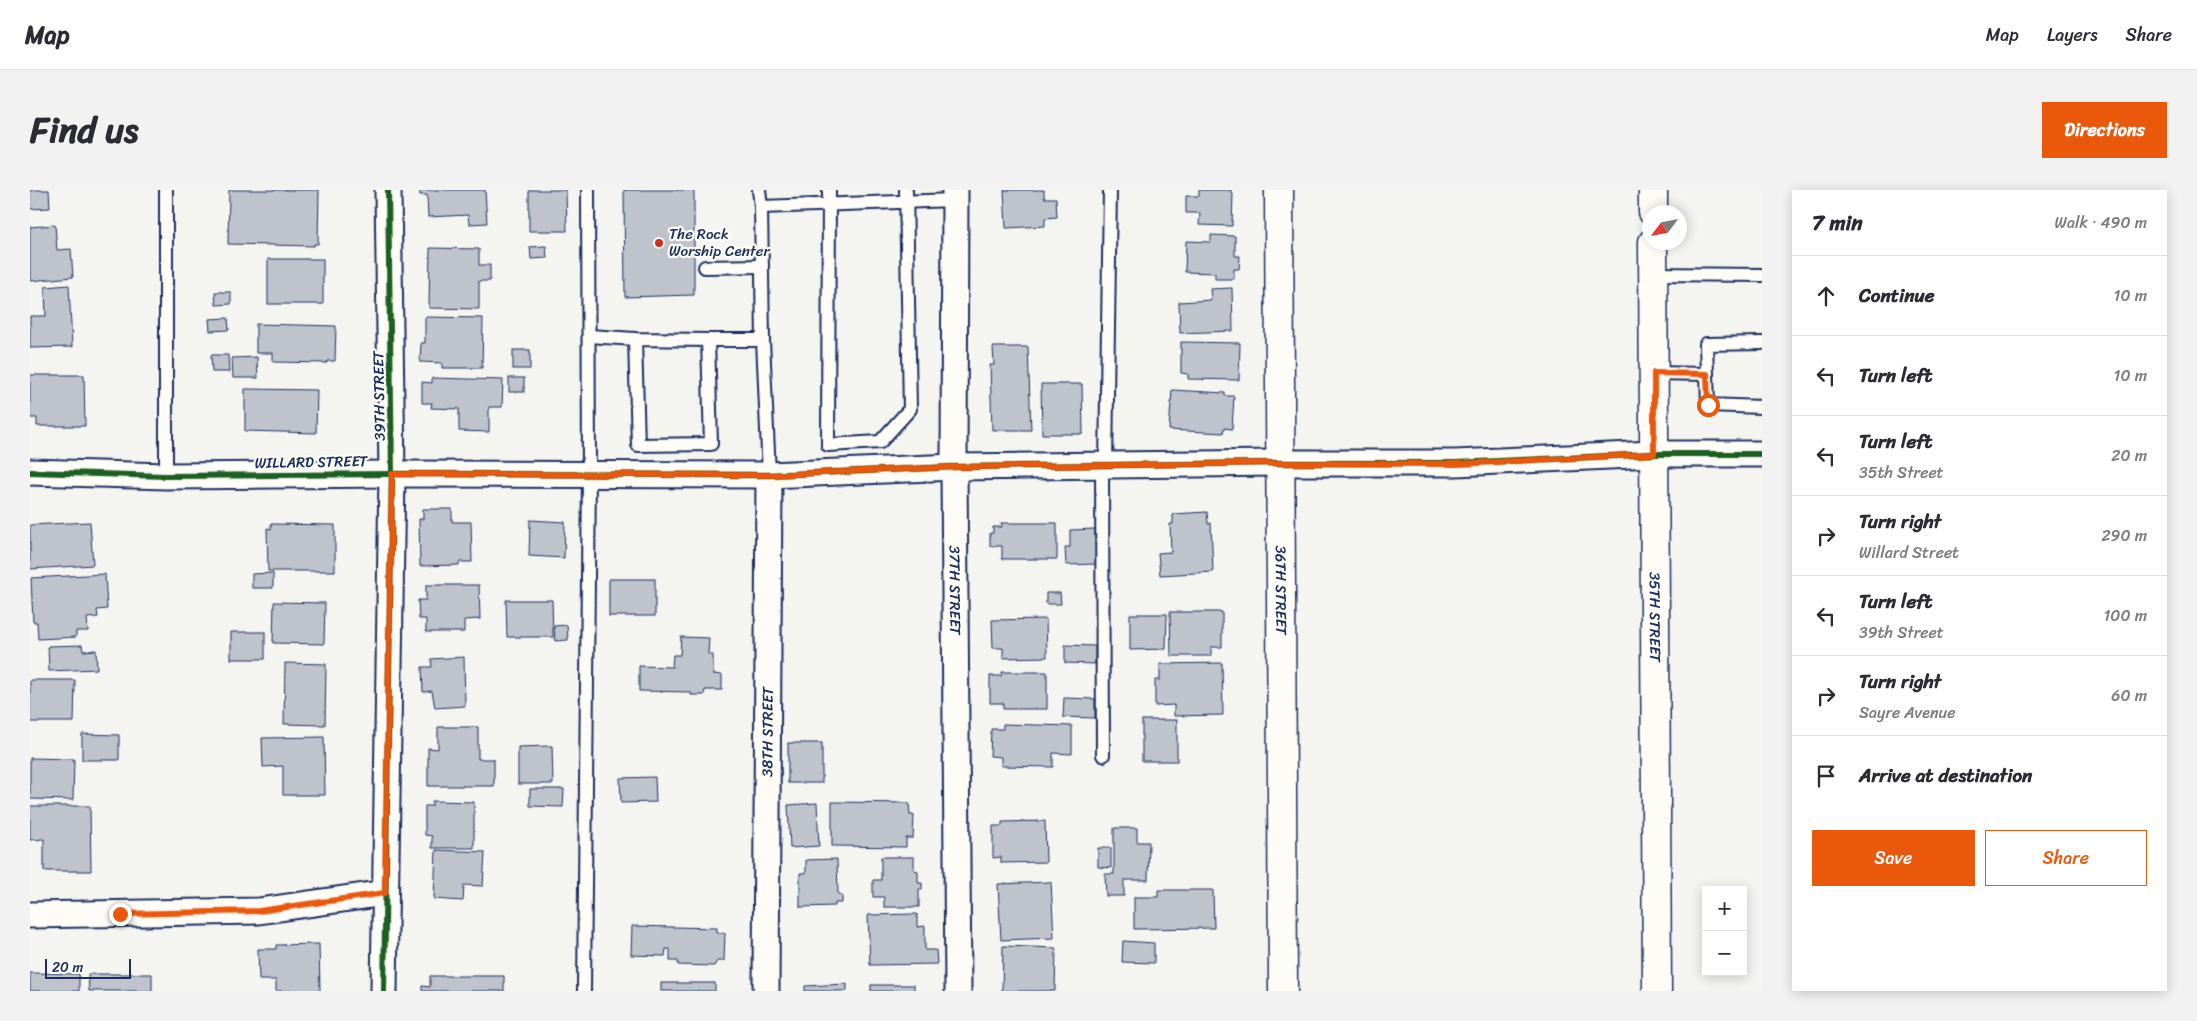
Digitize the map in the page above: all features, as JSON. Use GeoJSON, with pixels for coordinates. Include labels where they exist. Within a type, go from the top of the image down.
{"type":"FeatureCollection","features":[{"type":"Feature","properties":{"kind":"street","name":"39TH STREET"},"geometry":{"type":"LineString","coordinates":[[384,991],[392,474],[388,190]]}},
{"type":"Feature","properties":{"kind":"street","name":"36TH STREET"},"geometry":{"type":"LineString","coordinates":[[1279,190],[1283,991]]}},
{"type":"Feature","properties":{"kind":"street"},"geometry":{"type":"LineString","coordinates":[[1653,190],[1653,205]]}},
{"type":"Feature","properties":{"kind":"street","name":"37TH STREET"},"geometry":{"type":"LineString","coordinates":[[954,195],[958,991]]}},
{"type":"Feature","properties":{"kind":"street","name":"35TH STREET"},"geometry":{"type":"LineString","coordinates":[[1653,250],[1657,991]]}},
{"type":"Feature","properties":{"kind":"street","name":"WILLARD STREET"},"geometry":{"type":"LineString","coordinates":[[30,472],[166,476],[392,474],[769,475],[954,467],[1280,463],[1456,464],[1654,454],[1762,454]]}},
{"type":"Feature","properties":{"kind":"street","name":"38TH STREET"},"geometry":{"type":"LineString","coordinates":[[766,991],[769,475]]}},
{"type":"Feature","properties":{"kind":"street"},"geometry":{"type":"LineString","coordinates":[[30,915],[259,911],[385,893]]}},
{"type":"Feature","properties":{"kind":"lane"},"geometry":{"type":"LineString","coordinates":[[166,190],[166,476]]}},
{"type":"Feature","properties":{"kind":"lane"},"geometry":{"type":"LineString","coordinates":[[584,991],[588,190]]}},
{"type":"Feature","properties":{"kind":"lane"},"geometry":{"type":"LineString","coordinates":[[759,190],[769,475]]}},
{"type":"Feature","properties":{"kind":"lane"},"geometry":{"type":"LineString","coordinates":[[829,190],[828,444],[880,442],[910,409],[906,196]]}},
{"type":"Feature","properties":{"kind":"lane"},"geometry":{"type":"LineString","coordinates":[[1103,755],[1104,465],[1110,190]]}},
{"type":"Feature","properties":{"kind":"lane"},"geometry":{"type":"LineString","coordinates":[[761,207],[829,204],[906,196],[954,195]]}},
{"type":"Feature","properties":{"kind":"lane"},"geometry":{"type":"LineString","coordinates":[[704,267],[762,266]]}},
{"type":"Feature","properties":{"kind":"lane"},"geometry":{"type":"LineString","coordinates":[[1653,274],[1762,275]]}},
{"type":"Feature","properties":{"kind":"lane"},"geometry":{"type":"LineString","coordinates":[[588,336],[635,339],[763,340]]}},
{"type":"Feature","properties":{"kind":"lane"},"geometry":{"type":"LineString","coordinates":[[635,339],[638,445],[711,444],[708,340]]}},
{"type":"Feature","properties":{"kind":"lane"},"geometry":{"type":"LineString","coordinates":[[1762,343],[1706,344],[1708,405],[1762,406]]}},
{"type":"Feature","properties":{"kind":"lane"},"geometry":{"type":"LineString","coordinates":[[1654,373],[1707,374]]}},
{"type":"Feature","properties":{"kind":"building"},"geometry":{"type":"Polygon","coordinates":[[[30,190],[49,190],[50,208],[30,209],[30,190]]]}},
{"type":"Feature","properties":{"kind":"building"},"geometry":{"type":"Polygon","coordinates":[[[229,190],[319,190],[318,244],[314,244],[314,246],[228,244],[229,190]]]}},
{"type":"Feature","properties":{"kind":"building"},"geometry":{"type":"Polygon","coordinates":[[[420,190],[485,190],[487,223],[469,224],[468,215],[428,217],[427,195],[420,195],[420,190]]]}},
{"type":"Feature","properties":{"kind":"building"},"geometry":{"type":"Polygon","coordinates":[[[529,190],[566,190],[567,231],[529,231],[529,190]]]}},
{"type":"Feature","properties":{"kind":"building","name":"The Rock Worship Center"},"geometry":{"type":"Polygon","coordinates":[[[624,190],[694,190],[694,295],[625,297],[624,190]]]}},
{"type":"Feature","properties":{"kind":"building"},"geometry":{"type":"Polygon","coordinates":[[[1004,190],[1044,190],[1044,198],[1056,198],[1057,217],[1045,218],[1045,226],[1006,228],[1004,190]]]}},
{"type":"Feature","properties":{"kind":"building"},"geometry":{"type":"Polygon","coordinates":[[[1199,190],[1231,190],[1231,193],[1233,193],[1232,226],[1199,225],[1200,213],[1186,213],[1186,196],[1199,196],[1199,190]]]}},
{"type":"Feature","properties":{"kind":"building"},"geometry":{"type":"Polygon","coordinates":[[[55,225],[57,250],[71,249],[73,277],[30,281],[30,227],[55,225]]]}},
{"type":"Feature","properties":{"kind":"building"},"geometry":{"type":"Polygon","coordinates":[[[1211,235],[1235,236],[1235,256],[1240,256],[1239,269],[1234,269],[1234,279],[1215,279],[1215,273],[1185,272],[1186,241],[1211,242],[1211,235]]]}},
{"type":"Feature","properties":{"kind":"building"},"geometry":{"type":"Polygon","coordinates":[[[546,246],[547,258],[531,259],[530,247],[546,246]]]}},
{"type":"Feature","properties":{"kind":"building"},"geometry":{"type":"Polygon","coordinates":[[[430,248],[479,249],[479,265],[490,265],[490,281],[479,281],[479,309],[429,308],[430,248]]]}},
{"type":"Feature","properties":{"kind":"building"},"geometry":{"type":"Polygon","coordinates":[[[268,259],[323,259],[323,304],[268,304],[268,259]]]}},
{"type":"Feature","properties":{"kind":"building"},"geometry":{"type":"Polygon","coordinates":[[[69,285],[72,347],[30,348],[30,316],[46,316],[45,287],[69,285]]]}},
{"type":"Feature","properties":{"kind":"building"},"geometry":{"type":"Polygon","coordinates":[[[1232,288],[1233,331],[1180,333],[1179,302],[1211,300],[1210,289],[1232,288]]]}},
{"type":"Feature","properties":{"kind":"building"},"geometry":{"type":"Polygon","coordinates":[[[215,292],[231,292],[231,304],[216,305],[215,292]]]}},
{"type":"Feature","properties":{"kind":"building"},"geometry":{"type":"Polygon","coordinates":[[[425,317],[483,318],[482,368],[442,368],[442,363],[420,362],[421,343],[425,343],[425,317]]]}},
{"type":"Feature","properties":{"kind":"building"},"geometry":{"type":"Polygon","coordinates":[[[228,318],[229,330],[210,331],[209,319],[228,318]]]}},
{"type":"Feature","properties":{"kind":"building"},"geometry":{"type":"Polygon","coordinates":[[[256,324],[336,326],[335,361],[327,361],[327,363],[273,362],[273,353],[256,353],[256,324]]]}},
{"type":"Feature","properties":{"kind":"building"},"geometry":{"type":"Polygon","coordinates":[[[1181,342],[1240,343],[1239,380],[1188,379],[1188,374],[1181,373],[1181,342]]]}},
{"type":"Feature","properties":{"kind":"building"},"geometry":{"type":"Polygon","coordinates":[[[993,347],[1028,347],[1031,430],[992,430],[990,365],[994,365],[993,347]]]}},
{"type":"Feature","properties":{"kind":"building"},"geometry":{"type":"Polygon","coordinates":[[[513,350],[530,350],[530,369],[513,369],[513,350]]]}},
{"type":"Feature","properties":{"kind":"building"},"geometry":{"type":"Polygon","coordinates":[[[211,355],[228,355],[229,372],[212,372],[211,355]]]}},
{"type":"Feature","properties":{"kind":"building"},"geometry":{"type":"Polygon","coordinates":[[[257,357],[258,378],[233,378],[232,358],[257,357]]]}},
{"type":"Feature","properties":{"kind":"building"},"geometry":{"type":"Polygon","coordinates":[[[30,375],[84,375],[85,426],[37,426],[37,418],[30,418],[30,375]]]}},
{"type":"Feature","properties":{"kind":"building"},"geometry":{"type":"Polygon","coordinates":[[[432,378],[503,380],[502,407],[489,407],[489,432],[459,431],[459,409],[431,408],[432,403],[422,403],[422,382],[432,383],[432,378]]]}},
{"type":"Feature","properties":{"kind":"building"},"geometry":{"type":"Polygon","coordinates":[[[509,378],[524,378],[524,392],[509,392],[509,378]]]}},
{"type":"Feature","properties":{"kind":"building"},"geometry":{"type":"Polygon","coordinates":[[[1041,384],[1082,384],[1083,434],[1042,434],[1041,384]]]}},
{"type":"Feature","properties":{"kind":"building"},"geometry":{"type":"Polygon","coordinates":[[[245,389],[317,390],[316,433],[245,431],[245,389]]]}},
{"type":"Feature","properties":{"kind":"building"},"geometry":{"type":"Polygon","coordinates":[[[1172,390],[1225,393],[1225,396],[1234,396],[1232,429],[1224,428],[1223,433],[1169,430],[1172,390]]]}},
{"type":"Feature","properties":{"kind":"building"},"geometry":{"type":"Polygon","coordinates":[[[423,509],[452,509],[452,522],[471,522],[472,562],[459,562],[459,565],[420,566],[419,519],[423,519],[423,509]]]}},
{"type":"Feature","properties":{"kind":"building"},"geometry":{"type":"Polygon","coordinates":[[[1207,512],[1208,524],[1211,523],[1213,572],[1160,575],[1158,553],[1171,552],[1170,524],[1173,524],[1173,514],[1207,512]]]}},
{"type":"Feature","properties":{"kind":"building"},"geometry":{"type":"Polygon","coordinates":[[[530,520],[565,522],[564,558],[529,556],[530,520]]]}},
{"type":"Feature","properties":{"kind":"building"},"geometry":{"type":"Polygon","coordinates":[[[90,522],[93,565],[30,569],[30,525],[90,522]]]}},
{"type":"Feature","properties":{"kind":"building"},"geometry":{"type":"Polygon","coordinates":[[[1001,523],[1057,523],[1057,559],[1002,559],[1002,546],[990,546],[990,533],[993,533],[993,527],[1002,527],[1001,523]]]}},
{"type":"Feature","properties":{"kind":"building"},"geometry":{"type":"Polygon","coordinates":[[[271,524],[335,525],[335,571],[268,571],[267,528],[271,529],[271,524]]]}},
{"type":"Feature","properties":{"kind":"building"},"geometry":{"type":"Polygon","coordinates":[[[1095,529],[1096,564],[1066,565],[1065,547],[1070,547],[1070,530],[1095,529]]]}},
{"type":"Feature","properties":{"kind":"building"},"geometry":{"type":"Polygon","coordinates":[[[273,573],[273,588],[252,588],[252,574],[273,573]]]}},
{"type":"Feature","properties":{"kind":"building"},"geometry":{"type":"Polygon","coordinates":[[[105,574],[107,609],[97,610],[98,617],[87,618],[88,631],[76,631],[76,637],[38,639],[37,622],[33,622],[31,578],[105,574]]]}},
{"type":"Feature","properties":{"kind":"building"},"geometry":{"type":"Polygon","coordinates":[[[609,579],[655,579],[655,616],[609,616],[609,579]]]}},
{"type":"Feature","properties":{"kind":"building"},"geometry":{"type":"Polygon","coordinates":[[[426,585],[479,585],[480,619],[464,620],[464,632],[426,632],[426,619],[419,619],[418,600],[426,600],[426,585]]]}},
{"type":"Feature","properties":{"kind":"building"},"geometry":{"type":"Polygon","coordinates":[[[1046,593],[1060,593],[1061,604],[1046,604],[1046,593]]]}},
{"type":"Feature","properties":{"kind":"building"},"geometry":{"type":"Polygon","coordinates":[[[506,600],[552,600],[553,637],[507,637],[506,600]]]}},
{"type":"Feature","properties":{"kind":"building"},"geometry":{"type":"Polygon","coordinates":[[[274,602],[325,603],[324,644],[273,643],[274,602]]]}},
{"type":"Feature","properties":{"kind":"building"},"geometry":{"type":"Polygon","coordinates":[[[1170,612],[1222,612],[1222,647],[1211,647],[1211,656],[1171,656],[1170,612]]]}},
{"type":"Feature","properties":{"kind":"building"},"geometry":{"type":"Polygon","coordinates":[[[1130,614],[1167,614],[1166,649],[1130,650],[1130,614]]]}},
{"type":"Feature","properties":{"kind":"building"},"geometry":{"type":"Polygon","coordinates":[[[1046,619],[1047,657],[1003,658],[1003,648],[993,648],[992,620],[1046,619]]]}},
{"type":"Feature","properties":{"kind":"building"},"geometry":{"type":"Polygon","coordinates":[[[567,625],[568,640],[555,641],[554,626],[567,625]]]}},
{"type":"Feature","properties":{"kind":"building"},"geometry":{"type":"Polygon","coordinates":[[[231,632],[265,632],[265,659],[231,659],[231,632]]]}},
{"type":"Feature","properties":{"kind":"building"},"geometry":{"type":"Polygon","coordinates":[[[681,637],[709,638],[708,654],[713,655],[713,674],[722,675],[722,690],[705,690],[704,695],[691,695],[691,692],[639,691],[639,666],[672,667],[673,655],[680,655],[681,637]]]}},
{"type":"Feature","properties":{"kind":"building"},"geometry":{"type":"Polygon","coordinates":[[[82,645],[83,651],[96,650],[97,669],[49,671],[48,646],[82,645]]]}},
{"type":"Feature","properties":{"kind":"building"},"geometry":{"type":"Polygon","coordinates":[[[1065,645],[1095,646],[1095,664],[1065,663],[1065,645]]]}},
{"type":"Feature","properties":{"kind":"building"},"geometry":{"type":"Polygon","coordinates":[[[464,657],[465,706],[435,708],[432,691],[423,692],[422,667],[432,667],[431,659],[464,657]]]}},
{"type":"Feature","properties":{"kind":"building"},"geometry":{"type":"Polygon","coordinates":[[[285,663],[326,664],[325,725],[284,724],[285,663]]]}},
{"type":"Feature","properties":{"kind":"building"},"geometry":{"type":"Polygon","coordinates":[[[1222,663],[1223,715],[1174,716],[1174,705],[1155,706],[1155,680],[1160,680],[1160,664],[1222,663]]]}},
{"type":"Feature","properties":{"kind":"building"},"geometry":{"type":"Polygon","coordinates":[[[1002,672],[1047,672],[1047,709],[1003,709],[1003,703],[990,703],[990,676],[1001,676],[1002,672]]]}},
{"type":"Feature","properties":{"kind":"building"},"geometry":{"type":"Polygon","coordinates":[[[30,680],[75,680],[74,722],[30,722],[30,680]]]}},
{"type":"Feature","properties":{"kind":"building"},"geometry":{"type":"Polygon","coordinates":[[[1064,698],[1095,699],[1095,718],[1063,717],[1064,698]]]}},
{"type":"Feature","properties":{"kind":"building"},"geometry":{"type":"Polygon","coordinates":[[[1142,720],[1177,720],[1177,761],[1142,761],[1142,720]]]}},
{"type":"Feature","properties":{"kind":"building"},"geometry":{"type":"Polygon","coordinates":[[[1003,724],[1072,726],[1072,754],[1053,753],[1053,767],[1001,766],[1001,757],[990,756],[991,729],[1003,729],[1003,724]]]}},
{"type":"Feature","properties":{"kind":"building"},"geometry":{"type":"Polygon","coordinates":[[[438,727],[478,727],[478,759],[494,759],[494,786],[428,786],[428,748],[438,749],[438,727]]]}},
{"type":"Feature","properties":{"kind":"building"},"geometry":{"type":"Polygon","coordinates":[[[82,734],[119,735],[119,760],[82,760],[82,734]]]}},
{"type":"Feature","properties":{"kind":"building"},"geometry":{"type":"Polygon","coordinates":[[[324,737],[325,795],[283,795],[283,766],[263,767],[262,738],[324,737]]]}},
{"type":"Feature","properties":{"kind":"building"},"geometry":{"type":"Polygon","coordinates":[[[788,743],[822,743],[822,783],[788,783],[788,743]]]}},
{"type":"Feature","properties":{"kind":"building"},"geometry":{"type":"Polygon","coordinates":[[[552,746],[553,784],[518,784],[518,747],[552,746]]]}},
{"type":"Feature","properties":{"kind":"building"},"geometry":{"type":"Polygon","coordinates":[[[30,758],[74,759],[73,800],[30,799],[30,758]]]}},
{"type":"Feature","properties":{"kind":"building"},"geometry":{"type":"Polygon","coordinates":[[[655,777],[656,802],[621,803],[620,778],[655,777]]]}},
{"type":"Feature","properties":{"kind":"building"},"geometry":{"type":"Polygon","coordinates":[[[530,789],[564,789],[563,807],[530,806],[530,789]]]}},
{"type":"Feature","properties":{"kind":"building"},"geometry":{"type":"Polygon","coordinates":[[[432,801],[474,802],[474,848],[432,848],[432,836],[425,835],[425,806],[432,806],[432,801]]]}},
{"type":"Feature","properties":{"kind":"building"},"geometry":{"type":"Polygon","coordinates":[[[832,802],[909,803],[910,815],[914,815],[913,838],[906,838],[906,847],[832,846],[832,802]]]}},
{"type":"Feature","properties":{"kind":"building"},"geometry":{"type":"Polygon","coordinates":[[[817,803],[819,846],[790,848],[788,805],[817,803]]]}},
{"type":"Feature","properties":{"kind":"building"},"geometry":{"type":"Polygon","coordinates":[[[30,806],[90,806],[91,871],[44,871],[44,839],[30,840],[30,806]]]}},
{"type":"Feature","properties":{"kind":"building"},"geometry":{"type":"Polygon","coordinates":[[[1045,821],[1046,862],[1001,863],[1001,857],[993,858],[993,826],[1002,826],[1002,822],[1045,821]]]}},
{"type":"Feature","properties":{"kind":"building"},"geometry":{"type":"Polygon","coordinates":[[[1114,828],[1137,828],[1137,842],[1149,842],[1148,880],[1124,880],[1124,896],[1106,896],[1105,874],[1114,874],[1114,828]]]}},
{"type":"Feature","properties":{"kind":"building"},"geometry":{"type":"Polygon","coordinates":[[[1098,848],[1111,848],[1111,868],[1098,867],[1098,848]]]}},
{"type":"Feature","properties":{"kind":"building"},"geometry":{"type":"Polygon","coordinates":[[[436,850],[485,852],[483,886],[464,885],[463,901],[434,899],[436,850]]]}},
{"type":"Feature","properties":{"kind":"building"},"geometry":{"type":"Polygon","coordinates":[[[881,857],[914,857],[914,870],[918,871],[918,883],[922,883],[922,889],[919,889],[919,907],[884,907],[884,897],[873,897],[873,880],[881,880],[881,857]]]}},
{"type":"Feature","properties":{"kind":"building"},"geometry":{"type":"Polygon","coordinates":[[[837,859],[838,894],[842,895],[842,903],[835,903],[835,906],[800,907],[800,873],[806,873],[806,860],[837,859]]]}},
{"type":"Feature","properties":{"kind":"building"},"geometry":{"type":"Polygon","coordinates":[[[1051,882],[1054,938],[1001,940],[998,884],[1051,882]]]}},
{"type":"Feature","properties":{"kind":"building"},"geometry":{"type":"Polygon","coordinates":[[[1158,890],[1213,890],[1214,928],[1134,929],[1134,897],[1158,897],[1158,890]]]}},
{"type":"Feature","properties":{"kind":"building"},"geometry":{"type":"Polygon","coordinates":[[[917,914],[917,927],[925,926],[925,950],[936,950],[937,964],[870,965],[868,915],[917,914]]]}},
{"type":"Feature","properties":{"kind":"building"},"geometry":{"type":"Polygon","coordinates":[[[632,926],[717,928],[717,933],[725,933],[724,961],[717,961],[714,966],[678,965],[678,961],[670,961],[670,949],[666,949],[665,956],[631,955],[632,926]]]}},
{"type":"Feature","properties":{"kind":"building"},"geometry":{"type":"Polygon","coordinates":[[[1123,941],[1154,943],[1154,963],[1122,962],[1123,941]]]}},
{"type":"Feature","properties":{"kind":"building"},"geometry":{"type":"Polygon","coordinates":[[[319,944],[320,991],[276,991],[276,980],[259,980],[258,949],[276,949],[276,945],[319,944]]]}},
{"type":"Feature","properties":{"kind":"building"},"geometry":{"type":"Polygon","coordinates":[[[1003,946],[1056,948],[1055,991],[1002,991],[1003,946]]]}},
{"type":"Feature","properties":{"kind":"building"},"geometry":{"type":"Polygon","coordinates":[[[30,973],[79,974],[79,991],[30,991],[30,973]]]}},
{"type":"Feature","properties":{"kind":"building"},"geometry":{"type":"Polygon","coordinates":[[[88,974],[152,974],[152,991],[89,991],[88,974]]]}},
{"type":"Feature","properties":{"kind":"building"},"geometry":{"type":"Polygon","coordinates":[[[430,976],[504,976],[504,991],[422,991],[422,986],[430,987],[430,976]]]}},
{"type":"Feature","properties":{"kind":"building"},"geometry":{"type":"Polygon","coordinates":[[[661,983],[715,983],[715,991],[661,991],[661,983]]]}},
{"type":"Feature","properties":{"kind":"building"},"geometry":{"type":"Polygon","coordinates":[[[847,984],[847,991],[805,991],[805,986],[847,984]]]}},
{"type":"Feature","properties":{"kind":"building"},"geometry":{"type":"Polygon","coordinates":[[[871,985],[914,985],[914,991],[871,991],[871,985]]]}},
{"type":"Feature","properties":{"kind":"cycle path"},"geometry":{"type":"LineString","coordinates":[[384,991],[392,474],[388,190]]}},
{"type":"Feature","properties":{"kind":"cycle path"},"geometry":{"type":"LineString","coordinates":[[30,472],[166,476],[392,474],[769,475],[954,467],[1456,463],[1653,454],[1762,454]]}},
{"type":"Feature","properties":{"kind":"place","name":"The Rock Worship Center"},"geometry":{"type":"Point","coordinates":[659,243]}},
{"type":"Feature","properties":{"kind":"route"},"geometry":{"type":"LineString","coordinates":[[120,914],[259,911],[385,893],[392,474],[769,475],[954,467],[1280,463],[1456,464],[1654,454],[1654,373],[1707,374],[1708,405]]}}]}
